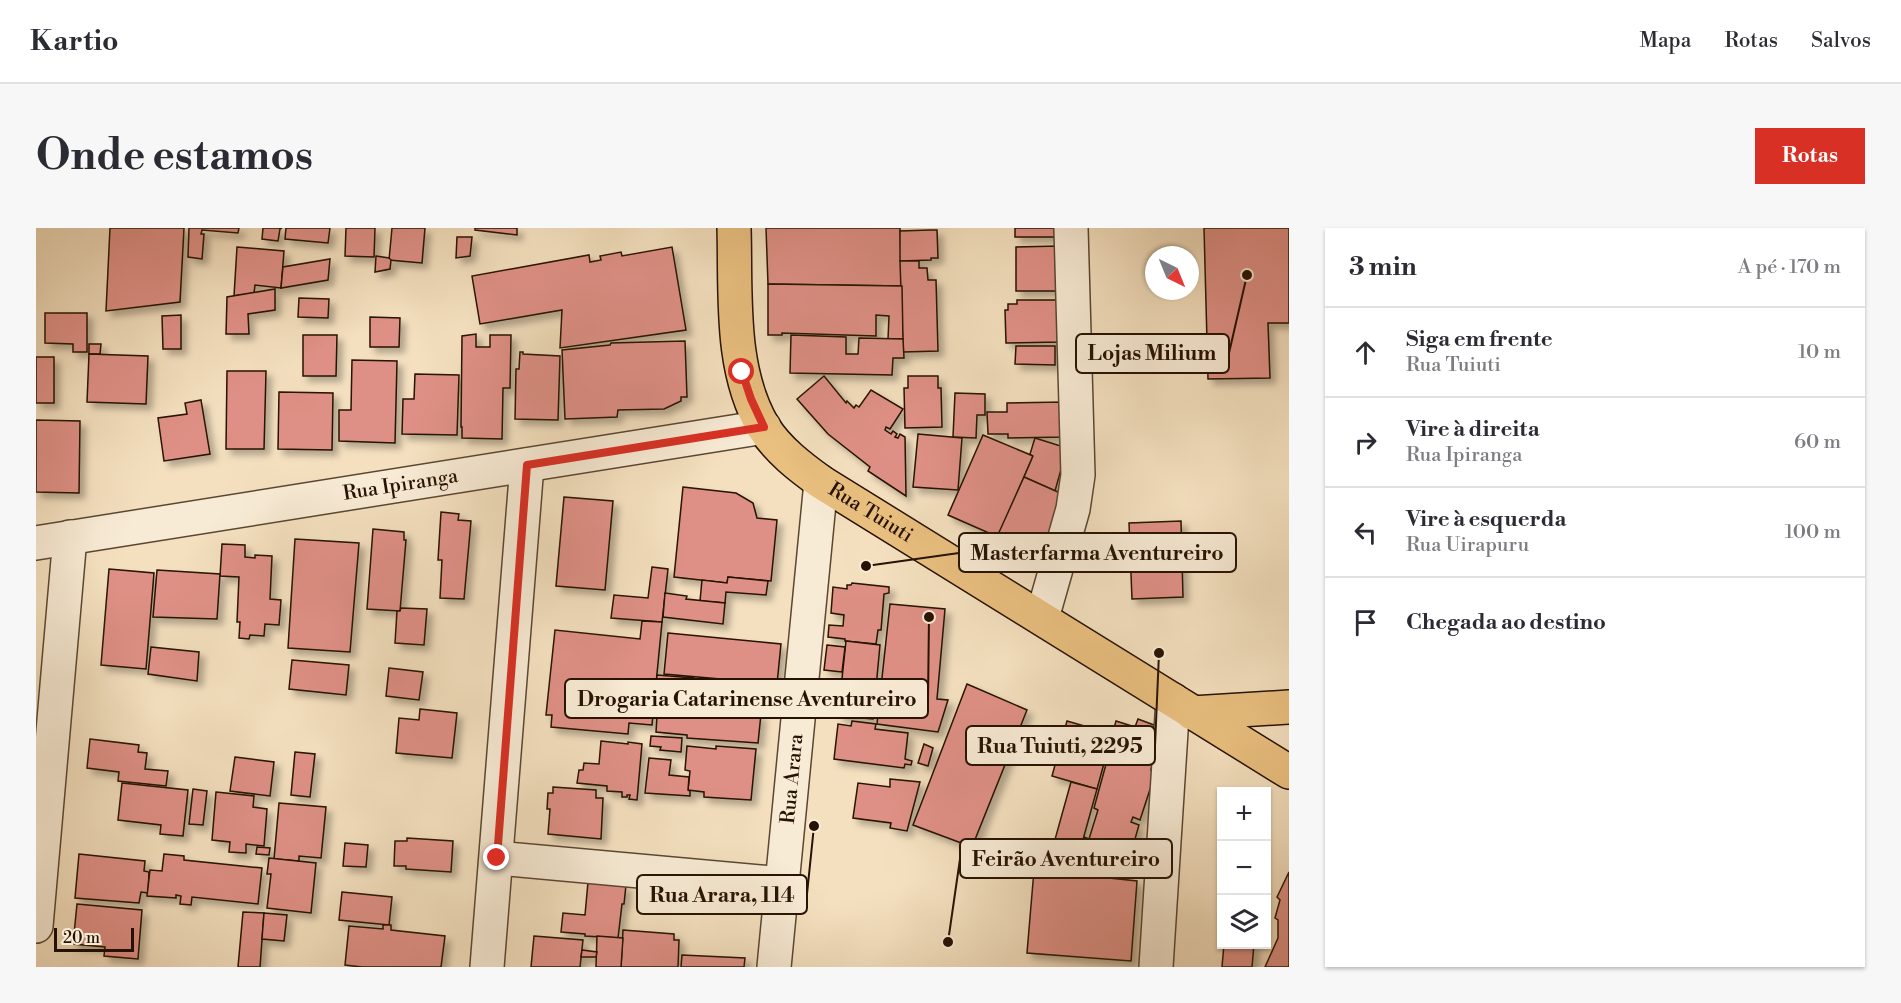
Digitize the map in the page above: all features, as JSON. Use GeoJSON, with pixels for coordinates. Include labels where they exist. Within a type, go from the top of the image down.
{"type":"FeatureCollection","features":[{"type":"Feature","properties":{"kind":"main road","name":"Rua Tuiuti"},"geometry":{"type":"LineString","coordinates":[[734,228],[737,336],[742,372],[764,427],[780,448],[821,482],[1281,768]]}},
{"type":"Feature","properties":{"kind":"main road"},"geometry":{"type":"LineString","coordinates":[[1182,706],[1289,709]]}},
{"type":"Feature","properties":{"kind":"main road"},"geometry":{"type":"LineString","coordinates":[[1281,768],[1270,748],[1274,730],[1289,709]]}},
{"type":"Feature","properties":{"kind":"street"},"geometry":{"type":"LineString","coordinates":[[1042,618],[1073,509],[1078,475],[1071,228]]}},
{"type":"Feature","properties":{"kind":"street","name":"Rua Ipiranga"},"geometry":{"type":"LineString","coordinates":[[36,543],[764,427]]}},
{"type":"Feature","properties":{"kind":"street"},"geometry":{"type":"LineString","coordinates":[[487,967],[527,465]]}},
{"type":"Feature","properties":{"kind":"street","name":"Rua Arara"},"geometry":{"type":"LineString","coordinates":[[774,967],[821,482]]}},
{"type":"Feature","properties":{"kind":"street"},"geometry":{"type":"LineString","coordinates":[[36,926],[70,537]]}},
{"type":"Feature","properties":{"kind":"street"},"geometry":{"type":"LineString","coordinates":[[1156,967],[1182,706]]}},
{"type":"Feature","properties":{"kind":"street"},"geometry":{"type":"LineString","coordinates":[[497,858],[782,884]]}},
{"type":"Feature","properties":{"kind":"building"},"geometry":{"type":"Polygon","coordinates":[[[110,228],[184,228],[180,302],[106,311],[110,228]]]}},
{"type":"Feature","properties":{"kind":"building"},"geometry":{"type":"Polygon","coordinates":[[[189,228],[239,228],[238,233],[202,230],[201,234],[204,234],[202,259],[188,257],[189,228]]]}},
{"type":"Feature","properties":{"kind":"building"},"geometry":{"type":"Polygon","coordinates":[[[263,228],[282,228],[278,241],[262,239],[263,228]]]}},
{"type":"Feature","properties":{"kind":"building"},"geometry":{"type":"Polygon","coordinates":[[[286,228],[330,228],[328,243],[285,239],[286,228]]]}},
{"type":"Feature","properties":{"kind":"building"},"geometry":{"type":"Polygon","coordinates":[[[346,228],[375,228],[374,257],[345,256],[346,228]]]}},
{"type":"Feature","properties":{"kind":"building"},"geometry":{"type":"Polygon","coordinates":[[[392,228],[425,228],[422,263],[389,260],[392,228]]]}},
{"type":"Feature","properties":{"kind":"building"},"geometry":{"type":"Polygon","coordinates":[[[475,228],[517,228],[517,235],[475,230],[475,228]]]}},
{"type":"Feature","properties":{"kind":"building"},"geometry":{"type":"Polygon","coordinates":[[[766,228],[900,228],[902,286],[768,284],[766,228]]]}},
{"type":"Feature","properties":{"kind":"building"},"geometry":{"type":"Polygon","coordinates":[[[1015,228],[1058,228],[1058,237],[1015,237],[1015,228]]]}},
{"type":"Feature","properties":{"kind":"building"},"geometry":{"type":"Polygon","coordinates":[[[1204,228],[1289,228],[1289,323],[1268,323],[1270,378],[1208,379],[1204,228]]]}},
{"type":"Feature","properties":{"kind":"building"},"geometry":{"type":"Polygon","coordinates":[[[937,230],[938,258],[900,261],[900,231],[937,230]]]}},
{"type":"Feature","properties":{"kind":"building"},"geometry":{"type":"Polygon","coordinates":[[[457,237],[472,237],[470,256],[456,258],[457,237]]]}},
{"type":"Feature","properties":{"kind":"building"},"geometry":{"type":"Polygon","coordinates":[[[1059,246],[1059,291],[1016,291],[1016,247],[1059,246]]]}},
{"type":"Feature","properties":{"kind":"building"},"geometry":{"type":"Polygon","coordinates":[[[237,247],[284,251],[281,288],[255,285],[254,293],[234,296],[237,247]]]}},
{"type":"Feature","properties":{"kind":"building"},"geometry":{"type":"Polygon","coordinates":[[[672,247],[686,330],[560,348],[562,310],[480,324],[472,276],[589,255],[590,262],[601,260],[600,256],[621,252],[622,256],[672,247]]]}},
{"type":"Feature","properties":{"kind":"building"},"geometry":{"type":"Polygon","coordinates":[[[376,256],[389,258],[391,260],[390,269],[375,272],[376,256]]]}},
{"type":"Feature","properties":{"kind":"building"},"geometry":{"type":"Polygon","coordinates":[[[330,259],[328,280],[281,288],[283,267],[330,259]]]}},
{"type":"Feature","properties":{"kind":"building"},"geometry":{"type":"Polygon","coordinates":[[[900,261],[919,261],[919,268],[927,268],[928,280],[936,280],[938,351],[903,352],[900,261]]]}},
{"type":"Feature","properties":{"kind":"building"},"geometry":{"type":"Polygon","coordinates":[[[768,284],[902,286],[903,339],[888,339],[889,316],[876,315],[876,336],[782,333],[782,335],[768,335],[768,284]]]}},
{"type":"Feature","properties":{"kind":"building"},"geometry":{"type":"Polygon","coordinates":[[[275,289],[275,310],[248,314],[249,334],[226,334],[227,297],[275,289]]]}},
{"type":"Feature","properties":{"kind":"building"},"geometry":{"type":"Polygon","coordinates":[[[299,298],[329,299],[328,318],[298,317],[299,298]]]}},
{"type":"Feature","properties":{"kind":"building"},"geometry":{"type":"Polygon","coordinates":[[[1017,300],[1061,300],[1061,342],[1006,343],[1005,310],[1008,310],[1008,304],[1017,304],[1017,300]]]}},
{"type":"Feature","properties":{"kind":"building"},"geometry":{"type":"Polygon","coordinates":[[[45,313],[87,313],[87,352],[73,352],[73,344],[45,343],[45,313]]]}},
{"type":"Feature","properties":{"kind":"building"},"geometry":{"type":"Polygon","coordinates":[[[181,315],[181,349],[163,349],[162,316],[181,315]]]}},
{"type":"Feature","properties":{"kind":"building"},"geometry":{"type":"Polygon","coordinates":[[[370,317],[400,318],[399,347],[370,347],[370,317]]]}},
{"type":"Feature","properties":{"kind":"building"},"geometry":{"type":"Polygon","coordinates":[[[476,334],[476,347],[490,347],[490,335],[511,335],[510,388],[503,388],[502,439],[462,438],[462,336],[476,334]]]}},
{"type":"Feature","properties":{"kind":"building"},"geometry":{"type":"Polygon","coordinates":[[[303,335],[337,335],[336,376],[303,376],[303,335]]]}},
{"type":"Feature","properties":{"kind":"building"},"geometry":{"type":"Polygon","coordinates":[[[791,335],[846,337],[846,354],[858,354],[859,338],[903,339],[904,358],[893,358],[892,375],[790,373],[791,335]]]}},
{"type":"Feature","properties":{"kind":"building"},"geometry":{"type":"Polygon","coordinates":[[[685,341],[687,397],[681,397],[681,401],[664,409],[618,410],[617,417],[565,419],[562,350],[610,345],[611,343],[685,341]]]}},
{"type":"Feature","properties":{"kind":"building"},"geometry":{"type":"Polygon","coordinates":[[[89,344],[101,344],[100,354],[89,354],[89,344]]]}},
{"type":"Feature","properties":{"kind":"building"},"geometry":{"type":"Polygon","coordinates":[[[1016,346],[1055,346],[1055,365],[1015,364],[1016,346]]]}},
{"type":"Feature","properties":{"kind":"building"},"geometry":{"type":"Polygon","coordinates":[[[520,352],[560,356],[558,420],[515,419],[516,369],[519,369],[520,352]]]}},
{"type":"Feature","properties":{"kind":"building"},"geometry":{"type":"Polygon","coordinates":[[[89,354],[148,356],[146,404],[87,402],[89,354]]]}},
{"type":"Feature","properties":{"kind":"building"},"geometry":{"type":"Polygon","coordinates":[[[36,357],[54,357],[54,403],[36,403],[36,357]]]}},
{"type":"Feature","properties":{"kind":"building"},"geometry":{"type":"Polygon","coordinates":[[[352,360],[397,361],[395,443],[339,441],[339,410],[351,410],[352,360]]]}},
{"type":"Feature","properties":{"kind":"building"},"geometry":{"type":"Polygon","coordinates":[[[227,371],[266,371],[264,449],[226,449],[227,371]]]}},
{"type":"Feature","properties":{"kind":"building"},"geometry":{"type":"Polygon","coordinates":[[[415,374],[459,375],[457,435],[402,434],[403,399],[414,399],[415,374]]]}},
{"type":"Feature","properties":{"kind":"building"},"geometry":{"type":"Polygon","coordinates":[[[824,376],[846,403],[847,401],[854,408],[856,405],[859,407],[871,390],[903,409],[890,429],[886,427],[885,430],[891,434],[893,431],[897,434],[895,437],[898,438],[900,434],[905,437],[906,496],[868,471],[870,467],[828,434],[797,399],[824,376]]]}},
{"type":"Feature","properties":{"kind":"building"},"geometry":{"type":"Polygon","coordinates":[[[908,376],[938,376],[938,388],[941,388],[942,427],[905,428],[904,388],[908,388],[908,376]]]}},
{"type":"Feature","properties":{"kind":"building"},"geometry":{"type":"Polygon","coordinates":[[[279,392],[333,393],[332,450],[278,449],[279,392]]]}},
{"type":"Feature","properties":{"kind":"building"},"geometry":{"type":"Polygon","coordinates":[[[955,393],[985,394],[985,415],[977,415],[976,438],[953,437],[955,393]]]}},
{"type":"Feature","properties":{"kind":"building"},"geometry":{"type":"Polygon","coordinates":[[[201,400],[210,454],[164,461],[158,418],[187,414],[185,403],[201,400]]]}},
{"type":"Feature","properties":{"kind":"building"},"geometry":{"type":"Polygon","coordinates":[[[1063,402],[1064,437],[1008,438],[1008,434],[988,434],[987,412],[1007,412],[1007,403],[1063,402]]]}},
{"type":"Feature","properties":{"kind":"building"},"geometry":{"type":"Polygon","coordinates":[[[36,420],[80,421],[79,493],[36,492],[36,420]]]}},
{"type":"Feature","properties":{"kind":"building"},"geometry":{"type":"Polygon","coordinates":[[[918,434],[962,438],[958,490],[913,487],[918,434]]]}},
{"type":"Feature","properties":{"kind":"building"},"geometry":{"type":"Polygon","coordinates":[[[983,435],[1033,456],[998,537],[948,515],[983,435]]]}},
{"type":"Feature","properties":{"kind":"building"},"geometry":{"type":"Polygon","coordinates":[[[1035,438],[1067,448],[1055,491],[1024,477],[1033,456],[1030,454],[1035,438]]]}},
{"type":"Feature","properties":{"kind":"building"},"geometry":{"type":"Polygon","coordinates":[[[1024,477],[1067,496],[1040,558],[996,539],[1024,477]]]}},
{"type":"Feature","properties":{"kind":"building"},"geometry":{"type":"Polygon","coordinates":[[[683,487],[736,493],[753,503],[757,518],[777,520],[771,581],[728,577],[727,583],[674,577],[683,487]]]}},
{"type":"Feature","properties":{"kind":"building"},"geometry":{"type":"Polygon","coordinates":[[[564,497],[613,501],[605,590],[556,586],[564,497]]]}},
{"type":"Feature","properties":{"kind":"building"},"geometry":{"type":"Polygon","coordinates":[[[441,512],[459,514],[458,520],[471,521],[464,599],[440,598],[442,560],[438,560],[441,512]]]}},
{"type":"Feature","properties":{"kind":"building"},"geometry":{"type":"Polygon","coordinates":[[[1181,521],[1183,597],[1132,599],[1129,523],[1181,521]]]}},
{"type":"Feature","properties":{"kind":"building"},"geometry":{"type":"Polygon","coordinates":[[[373,529],[404,532],[404,540],[406,540],[400,611],[367,609],[373,529]]]}},
{"type":"Feature","properties":{"kind":"building"},"geometry":{"type":"Polygon","coordinates":[[[295,539],[359,543],[350,652],[288,648],[295,539]]]}},
{"type":"Feature","properties":{"kind":"building"},"geometry":{"type":"Polygon","coordinates":[[[222,544],[245,545],[245,557],[272,556],[270,599],[281,600],[279,625],[265,624],[264,636],[250,635],[249,639],[239,638],[240,622],[237,622],[239,577],[220,576],[222,544]]]}},
{"type":"Feature","properties":{"kind":"building"},"geometry":{"type":"Polygon","coordinates":[[[652,567],[668,569],[662,622],[611,618],[614,595],[648,598],[652,567]]]}},
{"type":"Feature","properties":{"kind":"building"},"geometry":{"type":"Polygon","coordinates":[[[109,569],[154,573],[146,669],[101,665],[109,569]]]}},
{"type":"Feature","properties":{"kind":"building"},"geometry":{"type":"Polygon","coordinates":[[[157,570],[220,574],[217,619],[153,617],[157,570]]]}},
{"type":"Feature","properties":{"kind":"building"},"geometry":{"type":"Polygon","coordinates":[[[728,577],[768,581],[766,595],[726,592],[725,603],[700,601],[702,580],[727,583],[728,577]]]}},
{"type":"Feature","properties":{"kind":"building"},"geometry":{"type":"Polygon","coordinates":[[[852,583],[889,587],[889,593],[884,594],[881,630],[878,630],[876,644],[828,637],[829,625],[843,626],[844,615],[831,613],[833,587],[847,589],[847,585],[852,583]]]}},
{"type":"Feature","properties":{"kind":"building"},"geometry":{"type":"Polygon","coordinates":[[[665,593],[687,596],[686,599],[725,603],[723,624],[663,617],[665,593]]]}},
{"type":"Feature","properties":{"kind":"building"},"geometry":{"type":"Polygon","coordinates":[[[890,604],[945,609],[937,699],[948,700],[938,732],[877,724],[890,604]]]}},
{"type":"Feature","properties":{"kind":"building"},"geometry":{"type":"Polygon","coordinates":[[[401,608],[427,609],[424,645],[395,643],[397,611],[401,608]]]}},
{"type":"Feature","properties":{"kind":"building"},"geometry":{"type":"Polygon","coordinates":[[[642,621],[662,622],[652,725],[629,723],[628,734],[551,727],[552,715],[546,715],[555,630],[640,639],[642,621]]]}},
{"type":"Feature","properties":{"kind":"building"},"geometry":{"type":"Polygon","coordinates":[[[668,633],[781,644],[777,684],[664,674],[668,633]]]}},
{"type":"Feature","properties":{"kind":"building"},"geometry":{"type":"Polygon","coordinates":[[[846,641],[880,645],[873,719],[838,716],[846,641]]]}},
{"type":"Feature","properties":{"kind":"building"},"geometry":{"type":"Polygon","coordinates":[[[827,645],[845,647],[842,672],[824,670],[827,645]]]}},
{"type":"Feature","properties":{"kind":"building"},"geometry":{"type":"Polygon","coordinates":[[[151,647],[199,652],[197,681],[148,674],[151,647]]]}},
{"type":"Feature","properties":{"kind":"building"},"geometry":{"type":"Polygon","coordinates":[[[292,660],[349,665],[346,695],[289,689],[292,660]]]}},
{"type":"Feature","properties":{"kind":"building"},"geometry":{"type":"Polygon","coordinates":[[[389,668],[423,672],[419,700],[386,696],[389,668]]]}},
{"type":"Feature","properties":{"kind":"building"},"geometry":{"type":"Polygon","coordinates":[[[657,675],[694,678],[694,681],[724,684],[722,711],[761,714],[758,743],[687,738],[687,735],[656,732],[657,675]]]}},
{"type":"Feature","properties":{"kind":"building"},"geometry":{"type":"Polygon","coordinates":[[[967,684],[1027,710],[972,847],[913,825],[967,684]]]}},
{"type":"Feature","properties":{"kind":"building"},"geometry":{"type":"Polygon","coordinates":[[[420,709],[457,713],[452,758],[396,753],[399,718],[419,720],[420,709]]]}},
{"type":"Feature","properties":{"kind":"building"},"geometry":{"type":"Polygon","coordinates":[[[1138,719],[1154,725],[1152,731],[1156,750],[1151,770],[1156,771],[1140,820],[1133,817],[1131,822],[1139,825],[1125,874],[1079,854],[1084,837],[1089,839],[1098,810],[1094,808],[1116,721],[1135,727],[1138,719]]]}},
{"type":"Feature","properties":{"kind":"building"},"geometry":{"type":"Polygon","coordinates":[[[852,721],[876,724],[875,729],[908,733],[905,759],[912,761],[911,765],[905,764],[904,768],[834,759],[838,724],[851,726],[852,721]]]}},
{"type":"Feature","properties":{"kind":"building"},"geometry":{"type":"Polygon","coordinates":[[[1067,721],[1112,734],[1097,789],[1052,776],[1067,721]]]}},
{"type":"Feature","properties":{"kind":"building"},"geometry":{"type":"Polygon","coordinates":[[[651,736],[682,738],[681,752],[660,750],[661,747],[650,746],[651,736]]]}},
{"type":"Feature","properties":{"kind":"building"},"geometry":{"type":"Polygon","coordinates":[[[90,739],[139,745],[138,752],[147,753],[145,769],[168,771],[166,786],[118,781],[119,772],[87,768],[90,739]]]}},
{"type":"Feature","properties":{"kind":"building"},"geometry":{"type":"Polygon","coordinates":[[[601,741],[642,744],[637,800],[629,799],[630,795],[622,797],[622,792],[607,791],[607,786],[577,783],[579,770],[583,770],[584,763],[599,764],[601,741]]]}},
{"type":"Feature","properties":{"kind":"building"},"geometry":{"type":"Polygon","coordinates":[[[924,744],[933,748],[928,766],[918,763],[924,744]]]}},
{"type":"Feature","properties":{"kind":"building"},"geometry":{"type":"Polygon","coordinates":[[[687,746],[756,749],[751,800],[704,797],[704,792],[688,790],[690,771],[685,770],[687,746]]]}},
{"type":"Feature","properties":{"kind":"building"},"geometry":{"type":"Polygon","coordinates":[[[295,752],[315,754],[310,797],[291,795],[295,752]]]}},
{"type":"Feature","properties":{"kind":"building"},"geometry":{"type":"Polygon","coordinates":[[[235,757],[274,762],[270,796],[230,791],[235,757]]]}},
{"type":"Feature","properties":{"kind":"building"},"geometry":{"type":"Polygon","coordinates":[[[649,758],[671,760],[669,775],[689,777],[690,796],[645,793],[649,758]]]}},
{"type":"Feature","properties":{"kind":"building"},"geometry":{"type":"Polygon","coordinates":[[[890,779],[920,782],[907,831],[890,828],[891,823],[853,818],[858,783],[890,787],[890,779]]]}},
{"type":"Feature","properties":{"kind":"building"},"geometry":{"type":"Polygon","coordinates":[[[1071,782],[1097,789],[1079,854],[1054,843],[1071,782]]]}},
{"type":"Feature","properties":{"kind":"building"},"geometry":{"type":"Polygon","coordinates":[[[122,783],[188,790],[183,836],[160,834],[161,825],[118,820],[122,783]]]}},
{"type":"Feature","properties":{"kind":"building"},"geometry":{"type":"Polygon","coordinates":[[[553,787],[596,790],[596,798],[603,798],[601,839],[548,834],[550,809],[547,809],[548,793],[553,793],[553,787]]]}},
{"type":"Feature","properties":{"kind":"building"},"geometry":{"type":"Polygon","coordinates":[[[193,789],[207,791],[203,825],[189,824],[193,789]]]}},
{"type":"Feature","properties":{"kind":"building"},"geometry":{"type":"Polygon","coordinates":[[[216,792],[254,796],[253,807],[267,809],[264,846],[246,844],[246,853],[229,852],[230,842],[212,840],[216,792]]]}},
{"type":"Feature","properties":{"kind":"building"},"geometry":{"type":"Polygon","coordinates":[[[279,803],[326,807],[321,858],[299,856],[299,861],[274,859],[279,803]]]}},
{"type":"Feature","properties":{"kind":"building"},"geometry":{"type":"Polygon","coordinates":[[[407,838],[453,841],[451,872],[394,866],[395,841],[407,841],[407,838]]]}},
{"type":"Feature","properties":{"kind":"building"},"geometry":{"type":"Polygon","coordinates":[[[345,843],[368,845],[366,867],[343,866],[345,843]]]}},
{"type":"Feature","properties":{"kind":"building"},"geometry":{"type":"Polygon","coordinates":[[[257,847],[270,848],[269,855],[256,854],[257,847]]]}},
{"type":"Feature","properties":{"kind":"building"},"geometry":{"type":"Polygon","coordinates":[[[79,854],[145,861],[144,871],[149,872],[148,893],[141,892],[139,903],[75,898],[79,854]]]}},
{"type":"Feature","properties":{"kind":"building"},"geometry":{"type":"Polygon","coordinates":[[[164,854],[184,856],[184,860],[262,868],[258,904],[192,897],[191,905],[180,904],[181,896],[176,895],[176,898],[147,896],[150,870],[162,871],[164,854]]]}},
{"type":"Feature","properties":{"kind":"building"},"geometry":{"type":"Polygon","coordinates":[[[269,858],[316,863],[311,913],[267,908],[271,874],[267,874],[269,858]]]}},
{"type":"Feature","properties":{"kind":"building"},"geometry":{"type":"Polygon","coordinates":[[[1034,870],[1137,881],[1131,961],[1027,953],[1034,870]]]}},
{"type":"Feature","properties":{"kind":"building"},"geometry":{"type":"Polygon","coordinates":[[[1289,872],[1289,967],[1265,967],[1278,938],[1278,920],[1275,918],[1280,900],[1277,897],[1289,872]]]}},
{"type":"Feature","properties":{"kind":"building"},"geometry":{"type":"Polygon","coordinates":[[[588,882],[626,885],[618,938],[561,932],[563,913],[585,915],[588,882]]]}},
{"type":"Feature","properties":{"kind":"building"},"geometry":{"type":"Polygon","coordinates":[[[342,892],[392,897],[389,925],[339,920],[342,892]]]}},
{"type":"Feature","properties":{"kind":"building"},"geometry":{"type":"Polygon","coordinates":[[[77,904],[142,910],[138,959],[104,956],[105,947],[73,944],[77,904]]]}},
{"type":"Feature","properties":{"kind":"building"},"geometry":{"type":"Polygon","coordinates":[[[243,912],[264,913],[260,967],[238,967],[243,912]]]}},
{"type":"Feature","properties":{"kind":"building"},"geometry":{"type":"Polygon","coordinates":[[[264,913],[287,915],[284,941],[262,939],[264,913]]]}},
{"type":"Feature","properties":{"kind":"building"},"geometry":{"type":"Polygon","coordinates":[[[383,925],[391,925],[391,930],[445,936],[441,967],[345,965],[349,926],[383,929],[383,925]]]}},
{"type":"Feature","properties":{"kind":"building"},"geometry":{"type":"Polygon","coordinates":[[[623,930],[674,934],[674,940],[679,940],[678,967],[621,967],[623,930]]]}},
{"type":"Feature","properties":{"kind":"building"},"geometry":{"type":"Polygon","coordinates":[[[534,936],[583,940],[580,967],[531,967],[534,936]]]}},
{"type":"Feature","properties":{"kind":"building"},"geometry":{"type":"Polygon","coordinates":[[[597,936],[623,938],[621,967],[596,967],[597,936]]]}},
{"type":"Feature","properties":{"kind":"building"},"geometry":{"type":"Polygon","coordinates":[[[1224,949],[1254,949],[1252,967],[1222,967],[1224,949]]]}},
{"type":"Feature","properties":{"kind":"building"},"geometry":{"type":"Polygon","coordinates":[[[582,950],[597,952],[596,957],[581,957],[582,950]]]}},
{"type":"Feature","properties":{"kind":"building"},"geometry":{"type":"Polygon","coordinates":[[[682,955],[745,958],[744,967],[681,967],[682,955]]]}},
{"type":"Feature","properties":{"kind":"place","name":"Lojas Milium"},"geometry":{"type":"Point","coordinates":[1247,275]}},
{"type":"Feature","properties":{"kind":"place","name":"Masterfarma Aventureiro"},"geometry":{"type":"Point","coordinates":[866,566]}},
{"type":"Feature","properties":{"kind":"place","name":"Drogaria Catarinense Aventureiro"},"geometry":{"type":"Point","coordinates":[929,617]}},
{"type":"Feature","properties":{"kind":"place","name":"Rua Tuiuti, 2295"},"geometry":{"type":"Point","coordinates":[1159,653]}},
{"type":"Feature","properties":{"kind":"place","name":"Rua Arara, 114"},"geometry":{"type":"Point","coordinates":[814,826]}},
{"type":"Feature","properties":{"kind":"place","name":"Feirão Aventureiro"},"geometry":{"type":"Point","coordinates":[948,942]}},
{"type":"Feature","properties":{"kind":"route"},"geometry":{"type":"LineString","coordinates":[[497,858],[527,465],[764,427],[742,372]]}}]}
